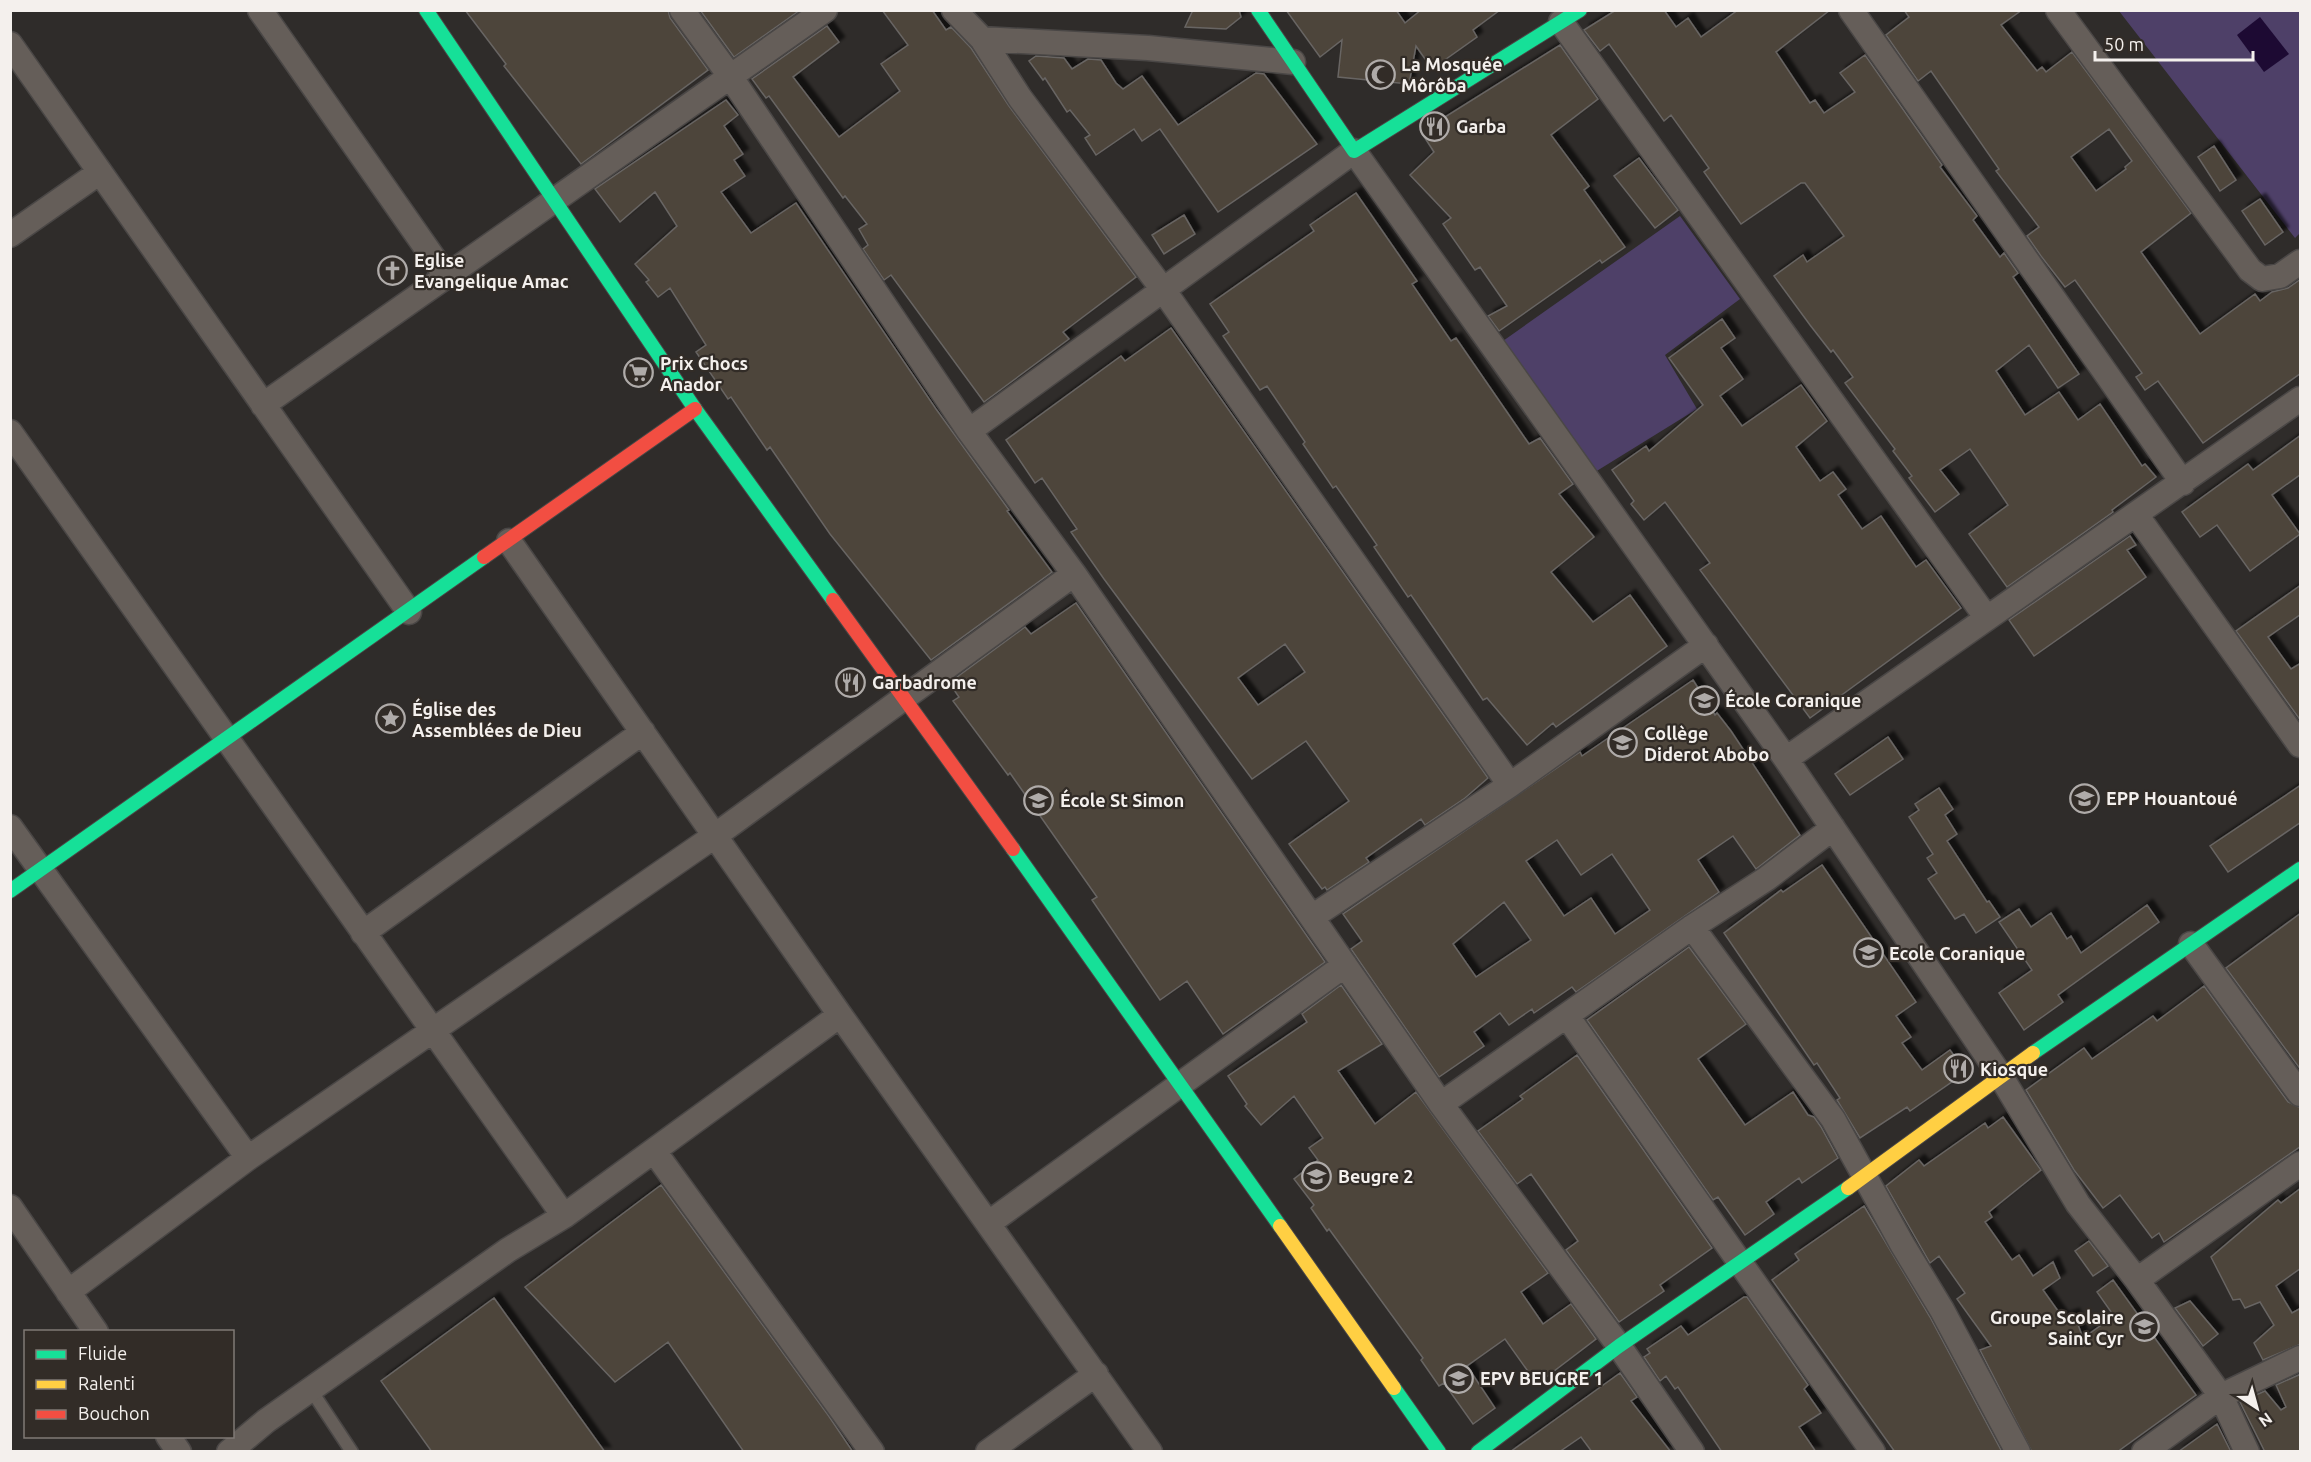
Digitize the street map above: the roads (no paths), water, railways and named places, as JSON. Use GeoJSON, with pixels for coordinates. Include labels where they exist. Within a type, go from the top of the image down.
{"type":"FeatureCollection","features":[{"type":"Feature","properties":{"kind":"street"},"geometry":{"type":"LineString","coordinates":[[260,10],[446,276]]}},
{"type":"Feature","properties":{"kind":"street"},"geometry":{"type":"LineString","coordinates":[[426,10],[695,409],[996,824],[1439,1452]]}},
{"type":"Feature","properties":{"kind":"street"},"geometry":{"type":"LineString","coordinates":[[682,10],[730,76],[969,431],[1074,574],[1441,1104],[1619,1346],[1692,1452]]}},
{"type":"Feature","properties":{"kind":"street"},"geometry":{"type":"LineString","coordinates":[[263,405],[825,10]]}},
{"type":"Feature","properties":{"kind":"street"},"geometry":{"type":"LineString","coordinates":[[954,10],[982,39],[1020,98],[1164,291],[1510,785]]}},
{"type":"Feature","properties":{"kind":"street"},"geometry":{"type":"LineString","coordinates":[[1851,10],[2183,483]]}},
{"type":"Feature","properties":{"kind":"street"},"geometry":{"type":"LineString","coordinates":[[2058,10],[2250,270],[2262,279],[2280,276],[2301,262]]}},
{"type":"Feature","properties":{"kind":"street"},"geometry":{"type":"LineString","coordinates":[[1266,13],[1293,62],[1354,151],[1786,759],[2000,1075],[2078,1204],[2137,1280],[2221,1396],[2247,1452]]}},
{"type":"Feature","properties":{"kind":"street"},"geometry":{"type":"LineString","coordinates":[[969,431],[1354,151],[1570,16],[1986,617]]}},
{"type":"Feature","properties":{"kind":"street"},"geometry":{"type":"LineString","coordinates":[[982,39],[1148,48],[1293,62]]}},
{"type":"Feature","properties":{"kind":"street"},"geometry":{"type":"LineString","coordinates":[[10,45],[409,612]]}},
{"type":"Feature","properties":{"kind":"street"},"geometry":{"type":"LineString","coordinates":[[10,236],[100,172]]}},
{"type":"Feature","properties":{"kind":"street"},"geometry":{"type":"LineString","coordinates":[[1786,759],[1986,617],[2137,516],[2301,399]]}},
{"type":"Feature","properties":{"kind":"street"},"geometry":{"type":"LineString","coordinates":[[10,891],[695,409]]}},
{"type":"Feature","properties":{"kind":"street"},"geometry":{"type":"LineString","coordinates":[[10,432],[564,1216]]}},
{"type":"Feature","properties":{"kind":"street"},"geometry":{"type":"LineString","coordinates":[[2137,516],[2301,744]]}},
{"type":"Feature","properties":{"kind":"street"},"geometry":{"type":"LineString","coordinates":[[509,541],[840,1015],[1150,1452]]}},
{"type":"Feature","properties":{"kind":"street"},"geometry":{"type":"LineString","coordinates":[[68,1292],[248,1158],[716,835],[1074,574]]}},
{"type":"Feature","properties":{"kind":"street"},"geometry":{"type":"LineString","coordinates":[[1312,917],[1510,785],[1706,645]]}},
{"type":"Feature","properties":{"kind":"street"},"geometry":{"type":"LineString","coordinates":[[363,933],[643,732]]}},
{"type":"Feature","properties":{"kind":"street"},"geometry":{"type":"LineString","coordinates":[[10,827],[248,1158]]}},
{"type":"Feature","properties":{"kind":"street"},"geometry":{"type":"LineString","coordinates":[[1441,1104],[1692,927],[1766,879],[1833,828]]}},
{"type":"Feature","properties":{"kind":"street"},"geometry":{"type":"LineString","coordinates":[[1478,1452],[1619,1346],[1864,1177],[2000,1075],[2301,869]]}},
{"type":"Feature","properties":{"kind":"street"},"geometry":{"type":"LineString","coordinates":[[1692,927],[1833,1119],[1864,1177],[1942,1310],[2018,1452]]}},
{"type":"Feature","properties":{"kind":"street"},"geometry":{"type":"LineString","coordinates":[[2191,944],[2301,1094]]}},
{"type":"Feature","properties":{"kind":"street"},"geometry":{"type":"LineString","coordinates":[[989,1223],[1345,965]]}},
{"type":"Feature","properties":{"kind":"street"},"geometry":{"type":"LineString","coordinates":[[229,1452],[311,1390],[508,1250],[564,1216],[840,1015]]}},
{"type":"Feature","properties":{"kind":"street"},"geometry":{"type":"LineString","coordinates":[[1567,1016],[1873,1452]]}},
{"type":"Feature","properties":{"kind":"street"},"geometry":{"type":"LineString","coordinates":[[654,1151],[872,1452]]}},
{"type":"Feature","properties":{"kind":"street"},"geometry":{"type":"LineString","coordinates":[[2137,1280],[2301,1164]]}},
{"type":"Feature","properties":{"kind":"street"},"geometry":{"type":"LineString","coordinates":[[10,1207],[95,1330]]}},
{"type":"Feature","properties":{"kind":"street"},"geometry":{"type":"LineString","coordinates":[[2144,1452],[2221,1396],[2301,1358]]}},
{"type":"Feature","properties":{"kind":"street"},"geometry":{"type":"LineString","coordinates":[[988,1452],[1096,1374]]}},
{"type":"Feature","properties":{"kind":"street"},"geometry":{"type":"LineString","coordinates":[[169,1438],[178,1452]]}},
{"type":"Feature","properties":{"kind":"lane"},"geometry":{"type":"LineString","coordinates":[[311,1390],[352,1452]]}},
{"type":"Feature","properties":{"kind":"place","name":"La Mosquée Môrôba"},"geometry":{"type":"Point","coordinates":[1380,74]}},
{"type":"Feature","properties":{"kind":"place","name":"Garba"},"geometry":{"type":"Point","coordinates":[1435,126]}},
{"type":"Feature","properties":{"kind":"place","name":"Eglise Evangelique Amac"},"geometry":{"type":"Point","coordinates":[393,270]}},
{"type":"Feature","properties":{"kind":"place","name":"Prix Chocs Anador"},"geometry":{"type":"Point","coordinates":[639,373]}},
{"type":"Feature","properties":{"kind":"place","name":"Garbadrome"},"geometry":{"type":"Point","coordinates":[851,682]}},
{"type":"Feature","properties":{"kind":"place","name":"École Coranique"},"geometry":{"type":"Point","coordinates":[1704,700]}},
{"type":"Feature","properties":{"kind":"place","name":"Église des Assemblées de Dieu"},"geometry":{"type":"Point","coordinates":[391,719]}},
{"type":"Feature","properties":{"kind":"place","name":"Collège Diderot Abobo"},"geometry":{"type":"Point","coordinates":[1623,743]}},
{"type":"Feature","properties":{"kind":"place","name":"EPP Houantoué"},"geometry":{"type":"Point","coordinates":[2085,798]}},
{"type":"Feature","properties":{"kind":"place","name":"École St Simon"},"geometry":{"type":"Point","coordinates":[1039,800]}},
{"type":"Feature","properties":{"kind":"place","name":"Ecole Coranique"},"geometry":{"type":"Point","coordinates":[1868,953]}},
{"type":"Feature","properties":{"kind":"place","name":"Kiosque"},"geometry":{"type":"Point","coordinates":[1959,1069]}},
{"type":"Feature","properties":{"kind":"place","name":"Beugre 2"},"geometry":{"type":"Point","coordinates":[1317,1176]}},
{"type":"Feature","properties":{"kind":"place","name":"Groupe Scolaire Saint Cyr"},"geometry":{"type":"Point","coordinates":[2145,1327]}},
{"type":"Feature","properties":{"kind":"place","name":"EPV BEUGRE 1"},"geometry":{"type":"Point","coordinates":[1459,1378]}}]}
